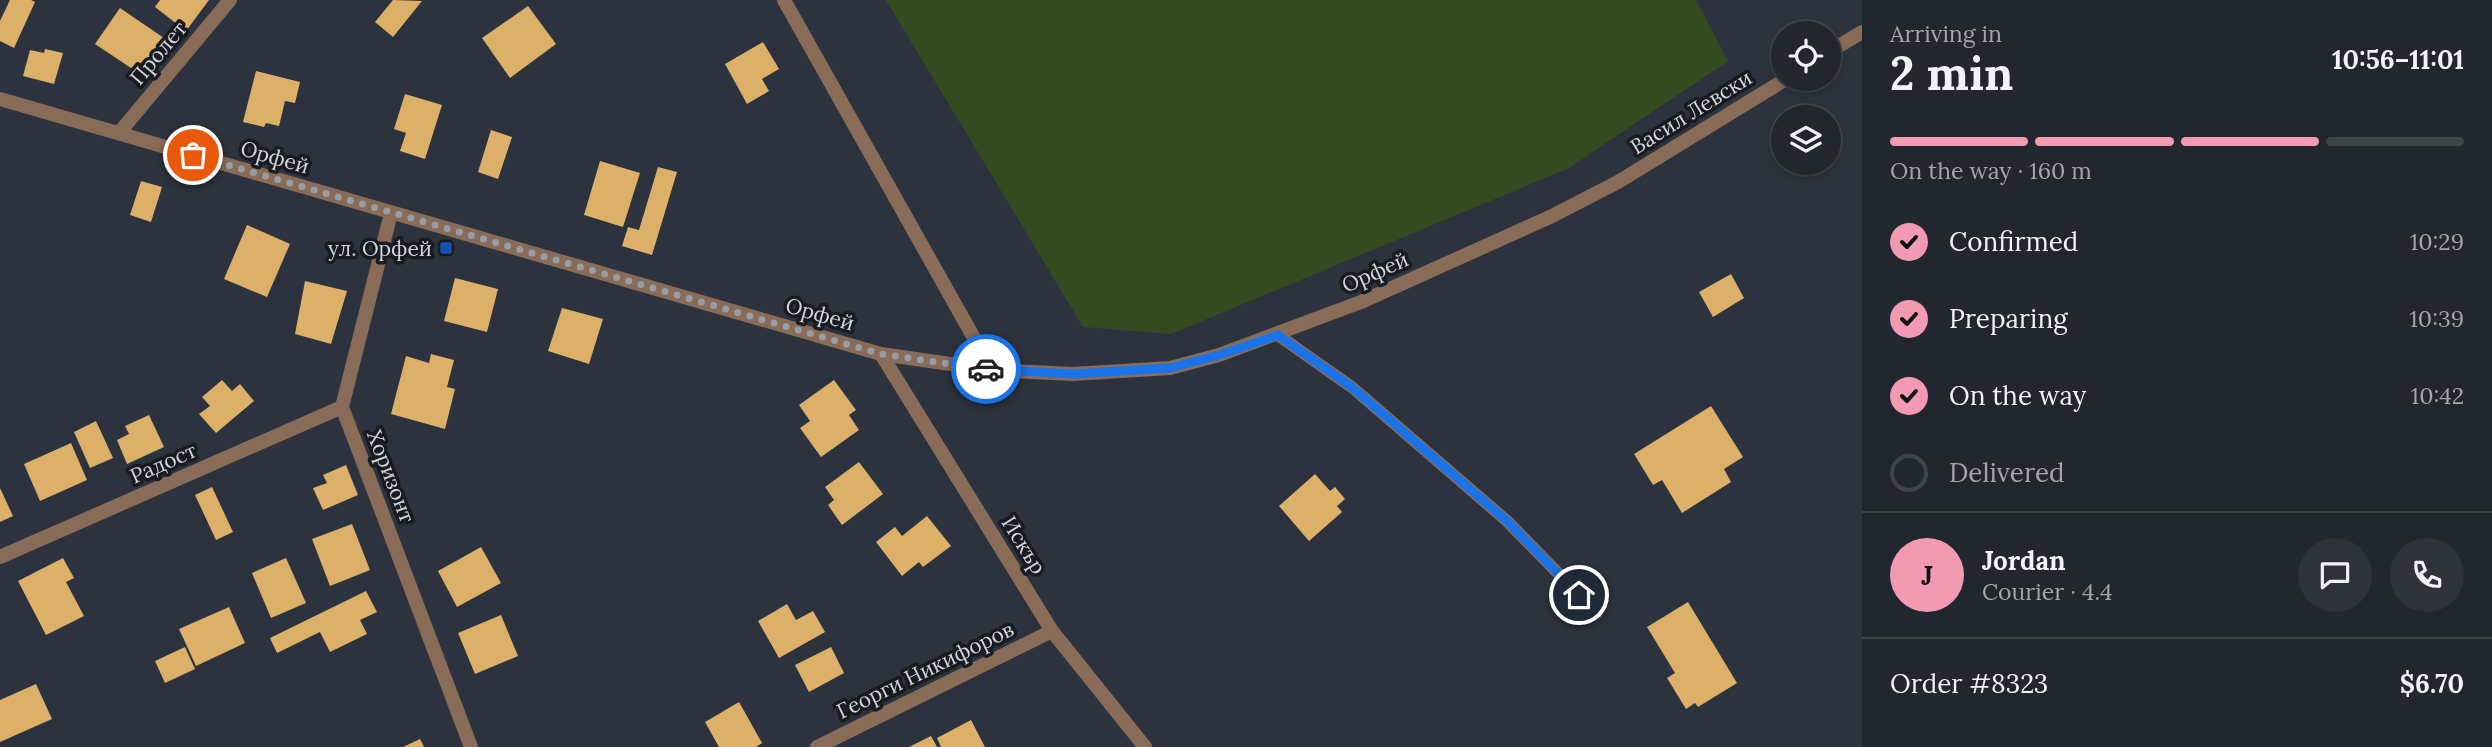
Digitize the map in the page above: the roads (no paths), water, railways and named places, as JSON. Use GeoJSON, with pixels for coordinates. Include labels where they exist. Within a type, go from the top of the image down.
{"type":"FeatureCollection","features":[{"type":"Feature","properties":{"kind":"street","name":"Пролет"},"geometry":{"type":"LineString","coordinates":[[119,134],[230,0]]}},
{"type":"Feature","properties":{"kind":"street"},"geometry":{"type":"LineString","coordinates":[[785,0],[992,370]]}},
{"type":"Feature","properties":{"kind":"street"},"geometry":{"type":"LineString","coordinates":[[1841,45],[1862,32]]}},
{"type":"Feature","properties":{"kind":"street","name":"Васил Левски"},"geometry":{"type":"LineString","coordinates":[[1619,182],[1771,88]]}},
{"type":"Feature","properties":{"kind":"street","name":"Орфей"},"geometry":{"type":"LineString","coordinates":[[0,99],[881,354],[992,370],[1073,374],[1170,368],[1219,355],[1361,302],[1550,217],[1619,182]]}},
{"type":"Feature","properties":{"kind":"street"},"geometry":{"type":"LineString","coordinates":[[342,407],[391,213]]}},
{"type":"Feature","properties":{"kind":"street","name":"Искър"},"geometry":{"type":"LineString","coordinates":[[881,354],[1052,631],[1145,747]]}},
{"type":"Feature","properties":{"kind":"street","name":"Радост"},"geometry":{"type":"LineString","coordinates":[[0,557],[342,407]]}},
{"type":"Feature","properties":{"kind":"street","name":"Хоризонт"},"geometry":{"type":"LineString","coordinates":[[342,407],[471,747]]}},
{"type":"Feature","properties":{"kind":"street","name":"Георги Никифоров"},"geometry":{"type":"LineString","coordinates":[[817,747],[1052,631]]}},
{"type":"Feature","properties":{"kind":"lane"},"geometry":{"type":"LineString","coordinates":[[1278,335],[1353,388],[1507,521],[1597,613]]}},
{"type":"Feature","properties":{"kind":"place","name":"ул. Орфей"},"geometry":{"type":"Point","coordinates":[446,248]}}]}
